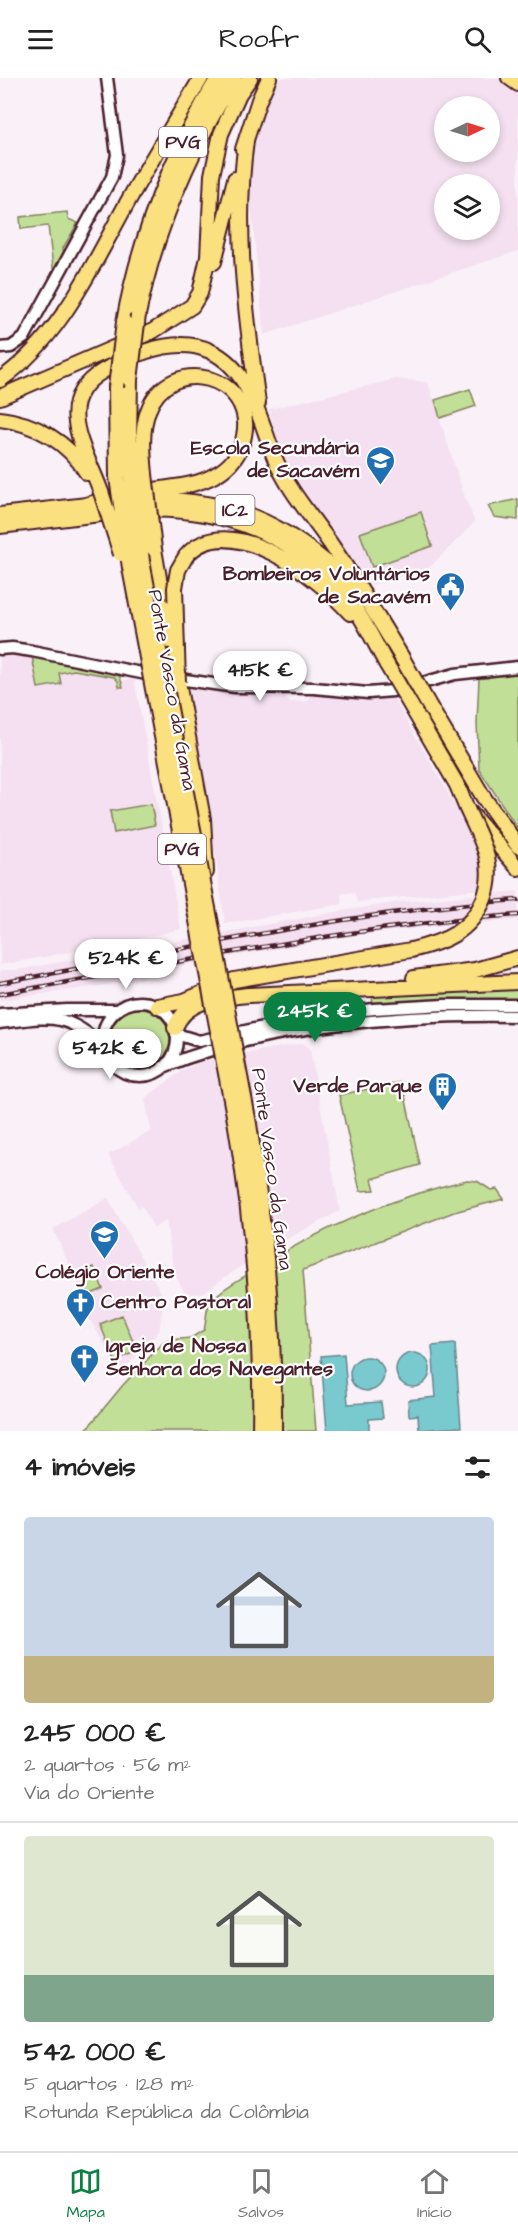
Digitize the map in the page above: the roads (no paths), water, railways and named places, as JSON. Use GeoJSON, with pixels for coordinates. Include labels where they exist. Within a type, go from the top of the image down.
{"type":"FeatureCollection","features":[{"type":"Feature","properties":{"kind":"highway","name":"Ponte Vasco da Gama"},"geometry":{"type":"LineString","coordinates":[[218,78],[175,157],[154,209],[140,252],[124,322],[116,387],[131,475],[139,544],[249,1124],[262,1211],[272,1330],[273,1431]]}},
{"type":"Feature","properties":{"kind":"highway","name":"Ponte Vasco da Gama"},"geometry":{"type":"LineString","coordinates":[[234,78],[180,179],[155,248],[138,315],[130,380],[129,439],[135,598],[243,1168],[258,1312],[260,1431]]}},
{"type":"Feature","properties":{"kind":"highway"},"geometry":{"type":"LineString","coordinates":[[180,179],[250,78]]}},
{"type":"Feature","properties":{"kind":"highway"},"geometry":{"type":"LineString","coordinates":[[203,281],[214,264],[246,141],[259,100],[269,78]]}},
{"type":"Feature","properties":{"kind":"highway"},"geometry":{"type":"LineString","coordinates":[[154,209],[166,154],[197,84]]}},
{"type":"Feature","properties":{"kind":"highway"},"geometry":{"type":"LineString","coordinates":[[0,380],[27,359],[57,324],[163,138],[197,84]]}},
{"type":"Feature","properties":{"kind":"highway"},"geometry":{"type":"LineString","coordinates":[[0,397],[153,331],[192,306],[200,293],[208,257],[212,175],[221,134],[238,96]]}},
{"type":"Feature","properties":{"kind":"highway"},"geometry":{"type":"LineString","coordinates":[[246,141],[240,180],[239,216],[252,363],[261,420]]}},
{"type":"Feature","properties":{"kind":"highway"},"geometry":{"type":"LineString","coordinates":[[135,598],[99,485],[81,443],[75,413],[83,388],[97,374],[140,354],[172,345],[185,345],[210,350],[231,365],[238,374],[261,420],[276,462],[300,504],[336,551],[364,598]]}},
{"type":"Feature","properties":{"kind":"highway"},"geometry":{"type":"LineString","coordinates":[[77,507],[153,490],[186,486],[207,479],[223,470],[238,453],[245,432],[242,409],[228,389],[206,377],[193,376],[174,382],[158,394],[152,402],[145,419],[143,441],[131,475],[154,549],[203,819],[207,907]]}},
{"type":"Feature","properties":{"kind":"highway"},"geometry":{"type":"LineString","coordinates":[[0,419],[41,431],[62,444],[99,485]]}},
{"type":"Feature","properties":{"kind":"highway","name":"IC2"},"geometry":{"type":"LineString","coordinates":[[0,515],[126,500],[199,502],[237,510],[268,523],[302,542],[364,598],[498,820],[518,846]]}},
{"type":"Feature","properties":{"kind":"highway","name":"IC2"},"geometry":{"type":"LineString","coordinates":[[0,526],[157,509],[213,515],[243,523],[294,549],[325,573],[350,600],[457,785],[467,809],[518,868]]}},
{"type":"Feature","properties":{"kind":"highway"},"geometry":{"type":"LineString","coordinates":[[178,682],[174,588],[178,570],[186,556],[200,544],[220,539],[248,543],[276,555],[307,575],[331,594],[375,644]]}},
{"type":"Feature","properties":{"kind":"highway"},"geometry":{"type":"LineString","coordinates":[[157,1006],[175,1003],[234,980],[411,950],[438,944],[460,932],[478,912],[487,891],[487,859],[467,809]]}},
{"type":"Feature","properties":{"kind":"highway"},"geometry":{"type":"LineString","coordinates":[[195,996],[247,987],[424,978],[475,970],[518,958]]}},
{"type":"Feature","properties":{"kind":"highway"},"geometry":{"type":"LineString","coordinates":[[176,1031],[178,1019],[187,1010],[212,1000],[249,995],[518,982]]}},
{"type":"Feature","properties":{"kind":"main road"},"geometry":{"type":"LineString","coordinates":[[508,78],[518,81]]}},
{"type":"Feature","properties":{"kind":"main road"},"geometry":{"type":"LineString","coordinates":[[508,78],[518,85]]}},
{"type":"Feature","properties":{"kind":"street"},"geometry":{"type":"LineString","coordinates":[[0,348],[11,347],[24,338],[112,177],[117,155],[107,78]]}},
{"type":"Feature","properties":{"kind":"street"},"geometry":{"type":"LineString","coordinates":[[0,650],[12,648],[32,651],[130,672],[208,684],[257,688],[314,688],[354,692],[393,691],[455,674],[518,667]]}},
{"type":"Feature","properties":{"kind":"street"},"geometry":{"type":"LineString","coordinates":[[0,1014],[117,1010],[136,1002],[157,1006],[165,1012],[176,1031],[176,1047],[171,1058],[163,1067]]}},
{"type":"Feature","properties":{"kind":"street"},"geometry":{"type":"LineString","coordinates":[[466,1016],[490,1004]]}},
{"type":"Feature","properties":{"kind":"street"},"geometry":{"type":"LineString","coordinates":[[176,1031],[194,1041],[203,1041],[310,1017],[358,1011],[444,1005],[518,1005]]}},
{"type":"Feature","properties":{"kind":"street"},"geometry":{"type":"LineString","coordinates":[[444,1005],[466,1016]]}},
{"type":"Feature","properties":{"kind":"street"},"geometry":{"type":"LineString","coordinates":[[104,1047],[105,1027],[117,1010]]}},
{"type":"Feature","properties":{"kind":"street"},"geometry":{"type":"LineString","coordinates":[[313,1029],[325,1020],[358,1011]]}},
{"type":"Feature","properties":{"kind":"street"},"geometry":{"type":"LineString","coordinates":[[0,1023],[41,1019],[66,1021],[80,1026],[104,1047],[113,1065],[124,1072],[146,1075],[210,1049],[313,1029],[375,1020],[518,1016]]}},
{"type":"Feature","properties":{"kind":"water"},"geometry":{"type":"Polygon","coordinates":[[[455,1344],[461,1427],[419,1430],[418,1415],[409,1416],[408,1400],[436,1397],[432,1346],[455,1344]]]}},
{"type":"Feature","properties":{"kind":"water"},"geometry":{"type":"Polygon","coordinates":[[[413,1353],[425,1358],[430,1370],[425,1382],[413,1387],[401,1382],[396,1370],[401,1358],[413,1353]]]}},
{"type":"Feature","properties":{"kind":"water"},"geometry":{"type":"Polygon","coordinates":[[[344,1354],[348,1404],[381,1402],[383,1418],[369,1419],[369,1431],[327,1431],[321,1356],[344,1354]]]}},
{"type":"Feature","properties":{"kind":"water"},"geometry":{"type":"Polygon","coordinates":[[[367,1357],[379,1362],[384,1374],[379,1386],[367,1391],[355,1386],[350,1374],[355,1362],[367,1357]]]}},
{"type":"Feature","properties":{"kind":"railway"},"geometry":{"type":"LineString","coordinates":[[0,983],[323,923],[518,900]]}},
{"type":"Feature","properties":{"kind":"railway"},"geometry":{"type":"LineString","coordinates":[[0,994],[322,937],[518,915]]}},
{"type":"Feature","properties":{"kind":"place","name":"Escola Secundária de Sacavém"},"geometry":{"type":"Point","coordinates":[380,486]}},
{"type":"Feature","properties":{"kind":"place","name":"Bombeiros Voluntários de Sacavém"},"geometry":{"type":"Point","coordinates":[451,612]}},
{"type":"Feature","properties":{"kind":"place","name":"Verde Parque"},"geometry":{"type":"Point","coordinates":[443,1112]}},
{"type":"Feature","properties":{"kind":"place","name":"Colégio Oriente"},"geometry":{"type":"Point","coordinates":[105,1260]}},
{"type":"Feature","properties":{"kind":"place","name":"Centro Pastoral"},"geometry":{"type":"Point","coordinates":[80,1328]}},
{"type":"Feature","properties":{"kind":"place","name":"Igreja de Nossa Senhora dos Navegantes"},"geometry":{"type":"Point","coordinates":[85,1384]}}]}
